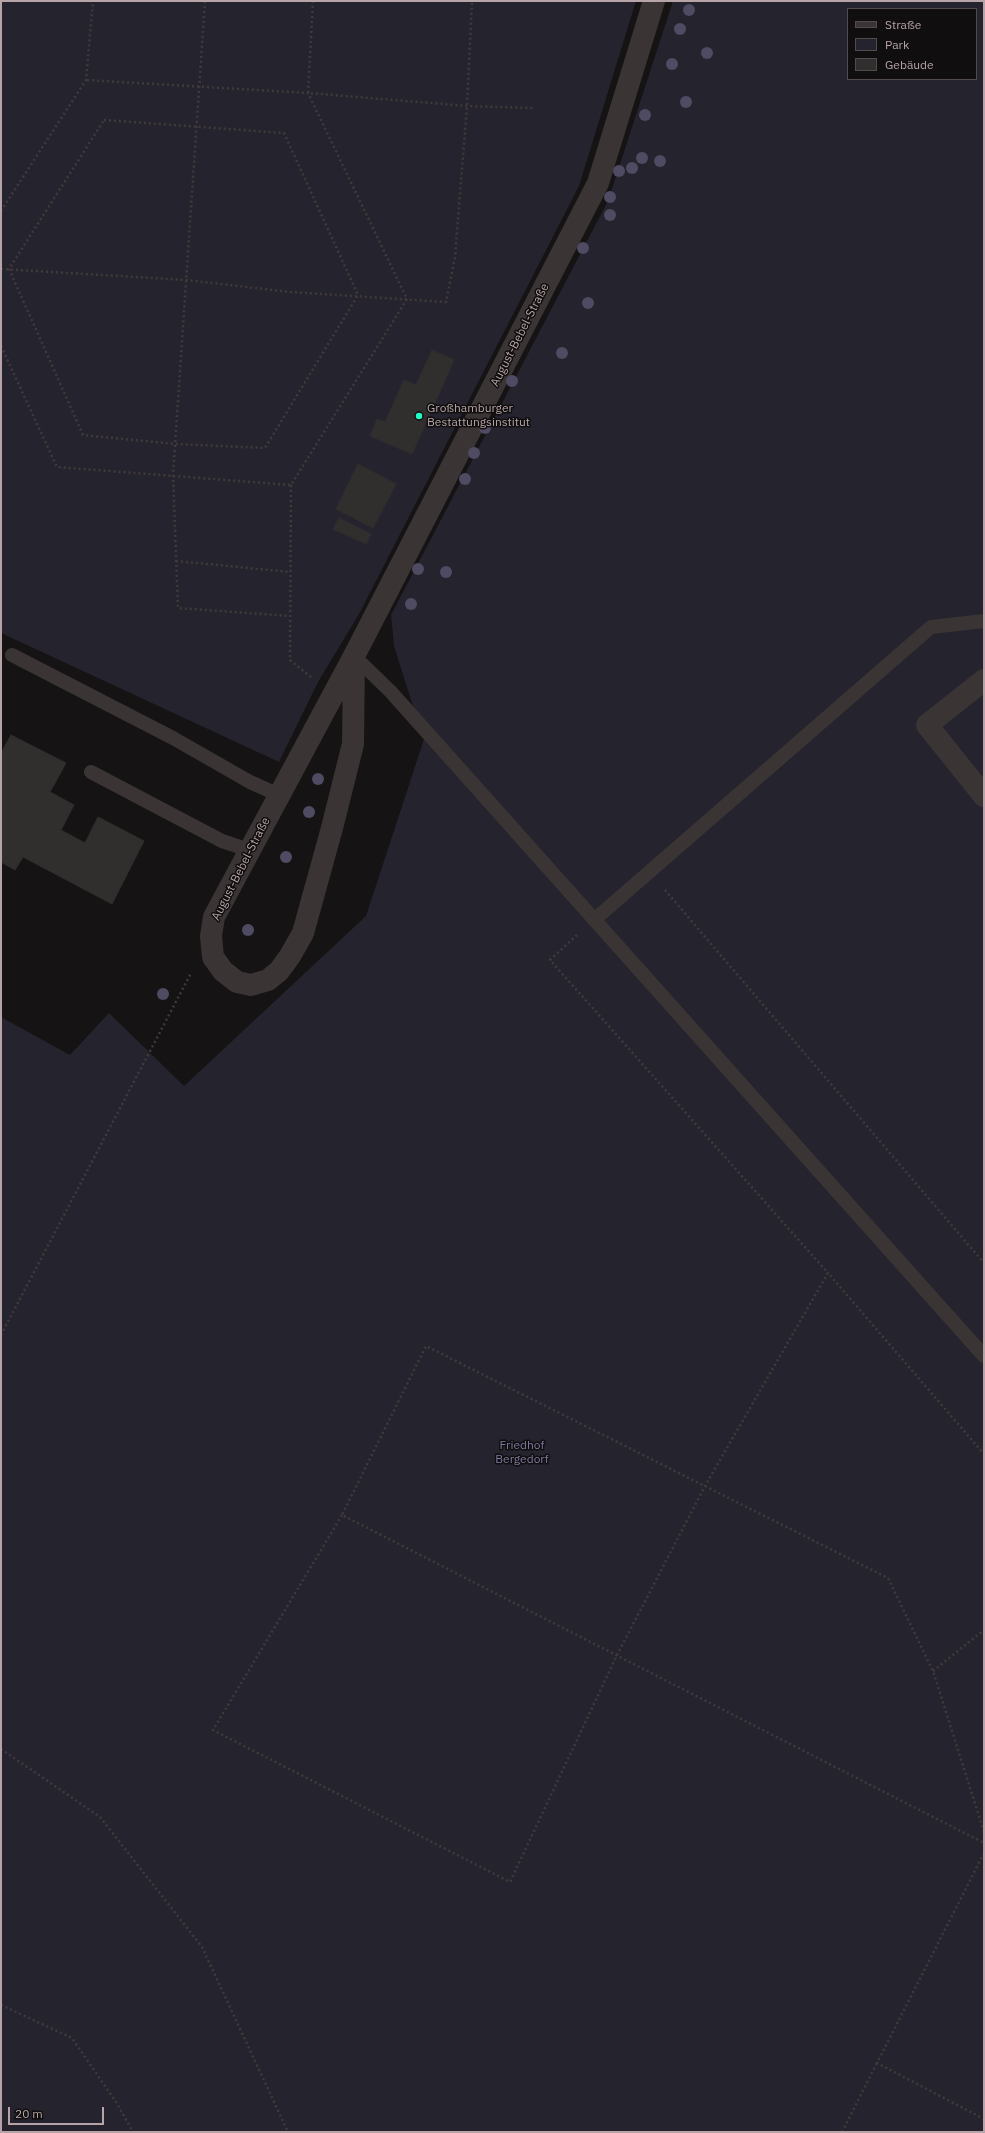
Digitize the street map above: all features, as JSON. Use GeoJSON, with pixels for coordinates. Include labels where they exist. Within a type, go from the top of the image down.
{"type":"FeatureCollection","features":[{"type":"Feature","properties":{"kind":"street","name":"August-Bebel-Straße"},"geometry":{"type":"LineString","coordinates":[[354,656],[352,744],[332,828],[303,933],[290,956],[279,971],[268,980],[251,985],[237,982],[223,971],[213,957],[211,936],[214,917],[354,656],[598,183],[654,1]]}},
{"type":"Feature","properties":{"kind":"street"},"geometry":{"type":"LineString","coordinates":[[984,680],[927,724],[984,796]]}},
{"type":"Feature","properties":{"kind":"lane"},"geometry":{"type":"LineString","coordinates":[[594,920],[931,627],[984,621]]}},
{"type":"Feature","properties":{"kind":"lane"},"geometry":{"type":"LineString","coordinates":[[12,655],[173,738],[250,782],[279,794]]}},
{"type":"Feature","properties":{"kind":"lane"},"geometry":{"type":"LineString","coordinates":[[354,656],[391,692],[984,1356]]}},
{"type":"Feature","properties":{"kind":"lane"},"geometry":{"type":"LineString","coordinates":[[91,772],[222,841],[249,850]]}},
{"type":"Feature","properties":{"kind":"path"},"geometry":{"type":"LineString","coordinates":[[1,211],[86,80],[93,1]]}},
{"type":"Feature","properties":{"kind":"path"},"geometry":{"type":"LineString","coordinates":[[205,1],[173,475],[178,608],[290,616]]}},
{"type":"Feature","properties":{"kind":"path"},"geometry":{"type":"LineString","coordinates":[[313,1],[308,93],[407,299]]}},
{"type":"Feature","properties":{"kind":"path"},"geometry":{"type":"LineString","coordinates":[[1,269],[186,280],[290,292],[358,295],[446,302],[454,257],[467,106],[472,1]]}},
{"type":"Feature","properties":{"kind":"path"},"geometry":{"type":"LineString","coordinates":[[86,80],[199,85],[467,106],[532,108]]}},
{"type":"Feature","properties":{"kind":"path"},"geometry":{"type":"LineString","coordinates":[[9,269],[104,120],[196,126],[284,133],[358,295]]}},
{"type":"Feature","properties":{"kind":"path"},"geometry":{"type":"LineString","coordinates":[[9,269],[83,435],[175,444],[265,448],[358,295]]}},
{"type":"Feature","properties":{"kind":"path"},"geometry":{"type":"LineString","coordinates":[[334,691],[318,682],[290,660],[291,485],[407,299]]}},
{"type":"Feature","properties":{"kind":"path"},"geometry":{"type":"LineString","coordinates":[[1,346],[57,467],[291,485]]}},
{"type":"Feature","properties":{"kind":"path"},"geometry":{"type":"LineString","coordinates":[[176,561],[290,572]]}},
{"type":"Feature","properties":{"kind":"path"},"geometry":{"type":"LineString","coordinates":[[649,872],[984,1263]]}},
{"type":"Feature","properties":{"kind":"path"},"geometry":{"type":"LineString","coordinates":[[594,920],[550,960],[828,1273],[984,1454]]}},
{"type":"Feature","properties":{"kind":"path"},"geometry":{"type":"LineString","coordinates":[[1,1335],[211,936]]}},
{"type":"Feature","properties":{"kind":"path"},"geometry":{"type":"LineString","coordinates":[[828,1273],[705,1486],[617,1655],[510,1882],[213,1730],[342,1514],[426,1346],[705,1486],[888,1578],[933,1670],[984,1832]]}},
{"type":"Feature","properties":{"kind":"path"},"geometry":{"type":"LineString","coordinates":[[342,1514],[984,1843]]}},
{"type":"Feature","properties":{"kind":"path"},"geometry":{"type":"LineString","coordinates":[[933,1670],[984,1630]]}},
{"type":"Feature","properties":{"kind":"path"},"geometry":{"type":"LineString","coordinates":[[1,1749],[100,1817],[202,1947],[288,2132]]}},
{"type":"Feature","properties":{"kind":"path"},"geometry":{"type":"LineString","coordinates":[[842,2132],[984,1853]]}},
{"type":"Feature","properties":{"kind":"path"},"geometry":{"type":"LineString","coordinates":[[1,2005],[72,2038],[116,2102],[133,2132]]}},
{"type":"Feature","properties":{"kind":"path"},"geometry":{"type":"LineString","coordinates":[[877,2063],[984,2120]]}},
{"type":"Feature","properties":{"kind":"green space"},"geometry":{"type":"Polygon","coordinates":[[[1,1],[636,1],[579,186],[359,614],[318,682],[279,762],[1,633],[1,1]]]}},
{"type":"Feature","properties":{"kind":"green space","name":"Friedhof Bergedorf"},"geometry":{"type":"Polygon","coordinates":[[[673,1],[984,1],[984,2132],[1,2132],[1,1017],[70,1055],[109,1013],[184,1086],[366,916],[426,733],[412,703],[394,646],[391,615],[608,201],[673,1]]]}},
{"type":"Feature","properties":{"kind":"building"},"geometry":{"type":"Polygon","coordinates":[[[432,350],[454,360],[412,454],[370,436],[377,419],[385,422],[404,380],[416,385],[432,350]]]}},
{"type":"Feature","properties":{"kind":"building"},"geometry":{"type":"Polygon","coordinates":[[[358,464],[396,484],[373,528],[336,509],[358,464]]]}},
{"type":"Feature","properties":{"kind":"building"},"geometry":{"type":"Polygon","coordinates":[[[339,518],[371,534],[366,544],[333,529],[339,518]]]}},
{"type":"Feature","properties":{"kind":"building"},"geometry":{"type":"Polygon","coordinates":[[[11,735],[66,763],[50,792],[74,805],[61,830],[85,843],[98,817],[144,841],[112,904],[23,857],[15,870],[1,862],[1,753],[11,735]]]}},
{"type":"Feature","properties":{"kind":"place","name":"Großhamburger Bestattungsinstitut"},"geometry":{"type":"Point","coordinates":[419,416]}}]}
